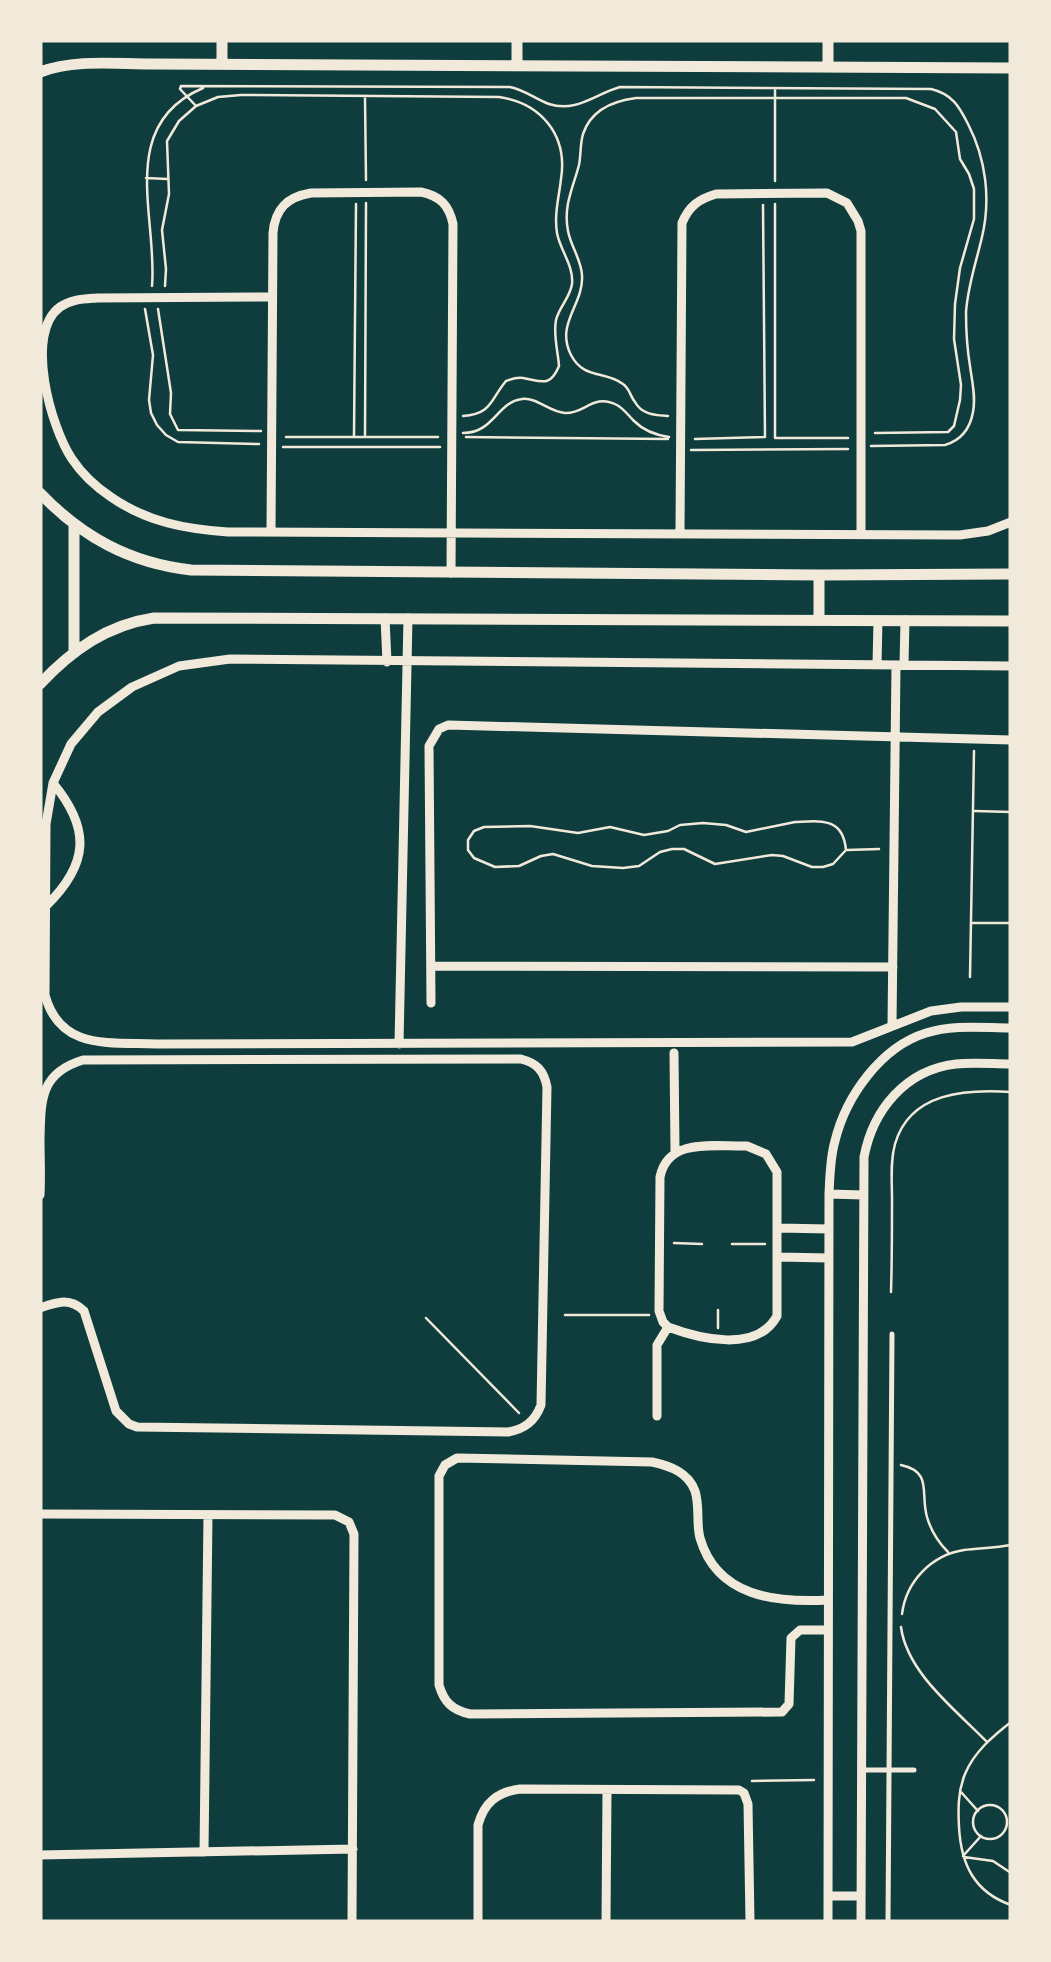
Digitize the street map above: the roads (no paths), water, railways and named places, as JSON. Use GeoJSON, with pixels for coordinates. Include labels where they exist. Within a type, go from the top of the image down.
{"type":"FeatureCollection","features":[{"type":"Feature","properties":{"kind":"street"},"geometry":{"type":"LineString","coordinates":[[222,40],[222,64]]}},
{"type":"Feature","properties":{"kind":"street"},"geometry":{"type":"LineString","coordinates":[[517,40],[517,65]]}},
{"type":"Feature","properties":{"kind":"street"},"geometry":{"type":"LineString","coordinates":[[828,40],[828,67]]}},
{"type":"Feature","properties":{"kind":"street"},"geometry":{"type":"LineString","coordinates":[[40,72],[78,64],[1011,68]]}},
{"type":"Feature","properties":{"kind":"street"},"geometry":{"type":"LineString","coordinates":[[271,532],[272,297],[274,221],[279,209],[287,200],[311,192],[421,192],[443,202],[452,224],[451,573]]}},
{"type":"Feature","properties":{"kind":"street"},"geometry":{"type":"LineString","coordinates":[[680,534],[682,223],[694,204],[716,194],[827,193],[846,203],[860,231],[862,534]]}},
{"type":"Feature","properties":{"kind":"street"},"geometry":{"type":"LineString","coordinates":[[272,297],[75,300],[60,307],[48,320],[44,337],[48,402],[72,459],[88,479],[143,516],[196,530],[960,535],[988,532],[1011,522]]}},
{"type":"Feature","properties":{"kind":"street"},"geometry":{"type":"LineString","coordinates":[[40,492],[74,525],[112,548],[150,563],[192,570],[1011,574]]}},
{"type":"Feature","properties":{"kind":"street"},"geometry":{"type":"LineString","coordinates":[[74,525],[74,653]]}},
{"type":"Feature","properties":{"kind":"street"},"geometry":{"type":"LineString","coordinates":[[819,574],[819,620]]}},
{"type":"Feature","properties":{"kind":"street"},"geometry":{"type":"LineString","coordinates":[[40,684],[74,653],[110,629],[154,618],[1011,621]]}},
{"type":"Feature","properties":{"kind":"street"},"geometry":{"type":"LineString","coordinates":[[386,618],[386,662]]}},
{"type":"Feature","properties":{"kind":"street"},"geometry":{"type":"LineString","coordinates":[[399,1044],[408,618]]}},
{"type":"Feature","properties":{"kind":"street"},"geometry":{"type":"LineString","coordinates":[[877,665],[878,620]]}},
{"type":"Feature","properties":{"kind":"street"},"geometry":{"type":"LineString","coordinates":[[892,1026],[896,736],[905,620]]}},
{"type":"Feature","properties":{"kind":"street"},"geometry":{"type":"LineString","coordinates":[[1011,666],[230,659],[178,666],[132,687],[98,712],[71,744],[53,783],[46,824],[44,996],[59,1024],[78,1038],[156,1044],[852,1042],[931,1011],[1011,1007]]}},
{"type":"Feature","properties":{"kind":"street"},"geometry":{"type":"LineString","coordinates":[[430,1003],[429,746],[439,729],[448,725],[1011,740]]}},
{"type":"Feature","properties":{"kind":"street"},"geometry":{"type":"LineString","coordinates":[[46,906],[66,886],[78,860],[80,832],[71,805],[53,783]]}},
{"type":"Feature","properties":{"kind":"street"},"geometry":{"type":"LineString","coordinates":[[430,966],[893,967]]}},
{"type":"Feature","properties":{"kind":"street"},"geometry":{"type":"LineString","coordinates":[[828,1922],[832,1153],[844,1114],[858,1090],[895,1049],[924,1033],[941,1029],[1011,1028]]}},
{"type":"Feature","properties":{"kind":"street"},"geometry":{"type":"LineString","coordinates":[[674,1054],[676,1152]]}},
{"type":"Feature","properties":{"kind":"street"},"geometry":{"type":"LineString","coordinates":[[40,1196],[40,1102],[51,1079],[82,1060],[522,1058],[540,1068],[547,1087],[541,1406],[537,1416],[520,1430],[137,1428],[116,1410],[80,1306],[68,1301],[40,1308]]}},
{"type":"Feature","properties":{"kind":"street"},"geometry":{"type":"LineString","coordinates":[[861,1922],[863,1195],[867,1140],[884,1105],[916,1077],[957,1064],[1011,1064]]}},
{"type":"Feature","properties":{"kind":"street"},"geometry":{"type":"LineString","coordinates":[[747,1146],[766,1154],[776,1172],[778,1228],[778,1305],[772,1326],[752,1338],[695,1336],[668,1327],[660,1316],[660,1242],[661,1170],[669,1156],[690,1147],[747,1146]]}},
{"type":"Feature","properties":{"kind":"street"},"geometry":{"type":"LineString","coordinates":[[829,1194],[863,1195]]}},
{"type":"Feature","properties":{"kind":"street"},"geometry":{"type":"LineString","coordinates":[[778,1228],[829,1229]]}},
{"type":"Feature","properties":{"kind":"street"},"geometry":{"type":"LineString","coordinates":[[778,1257],[829,1258]]}},
{"type":"Feature","properties":{"kind":"street"},"geometry":{"type":"LineString","coordinates":[[657,1416],[657,1345],[668,1327]]}},
{"type":"Feature","properties":{"kind":"street"},"geometry":{"type":"LineString","coordinates":[[828,1600],[753,1596],[729,1582],[710,1562],[700,1536],[695,1491],[685,1476],[670,1466],[652,1462],[457,1458],[445,1464],[439,1476],[439,1685],[442,1696],[458,1712],[782,1712],[789,1704],[791,1638],[800,1630],[828,1630]]}},
{"type":"Feature","properties":{"kind":"street"},"geometry":{"type":"LineString","coordinates":[[40,1514],[335,1516],[352,1527],[352,1922]]}},
{"type":"Feature","properties":{"kind":"street"},"geometry":{"type":"LineString","coordinates":[[204,1852],[208,1515]]}},
{"type":"Feature","properties":{"kind":"street"},"geometry":{"type":"LineString","coordinates":[[478,1922],[478,1825],[488,1804],[497,1796],[520,1789],[744,1793],[748,1804],[750,1922]]}},
{"type":"Feature","properties":{"kind":"street"},"geometry":{"type":"LineString","coordinates":[[606,1922],[607,1790]]}},
{"type":"Feature","properties":{"kind":"street"},"geometry":{"type":"LineString","coordinates":[[40,1855],[353,1849]]}},
{"type":"Feature","properties":{"kind":"street"},"geometry":{"type":"LineString","coordinates":[[828,1896],[862,1896]]}},
{"type":"Feature","properties":{"kind":"lane"},"geometry":{"type":"LineString","coordinates":[[888,1922],[892,1334]]}},
{"type":"Feature","properties":{"kind":"lane"},"geometry":{"type":"LineString","coordinates":[[862,1770],[914,1770]]}}]}
